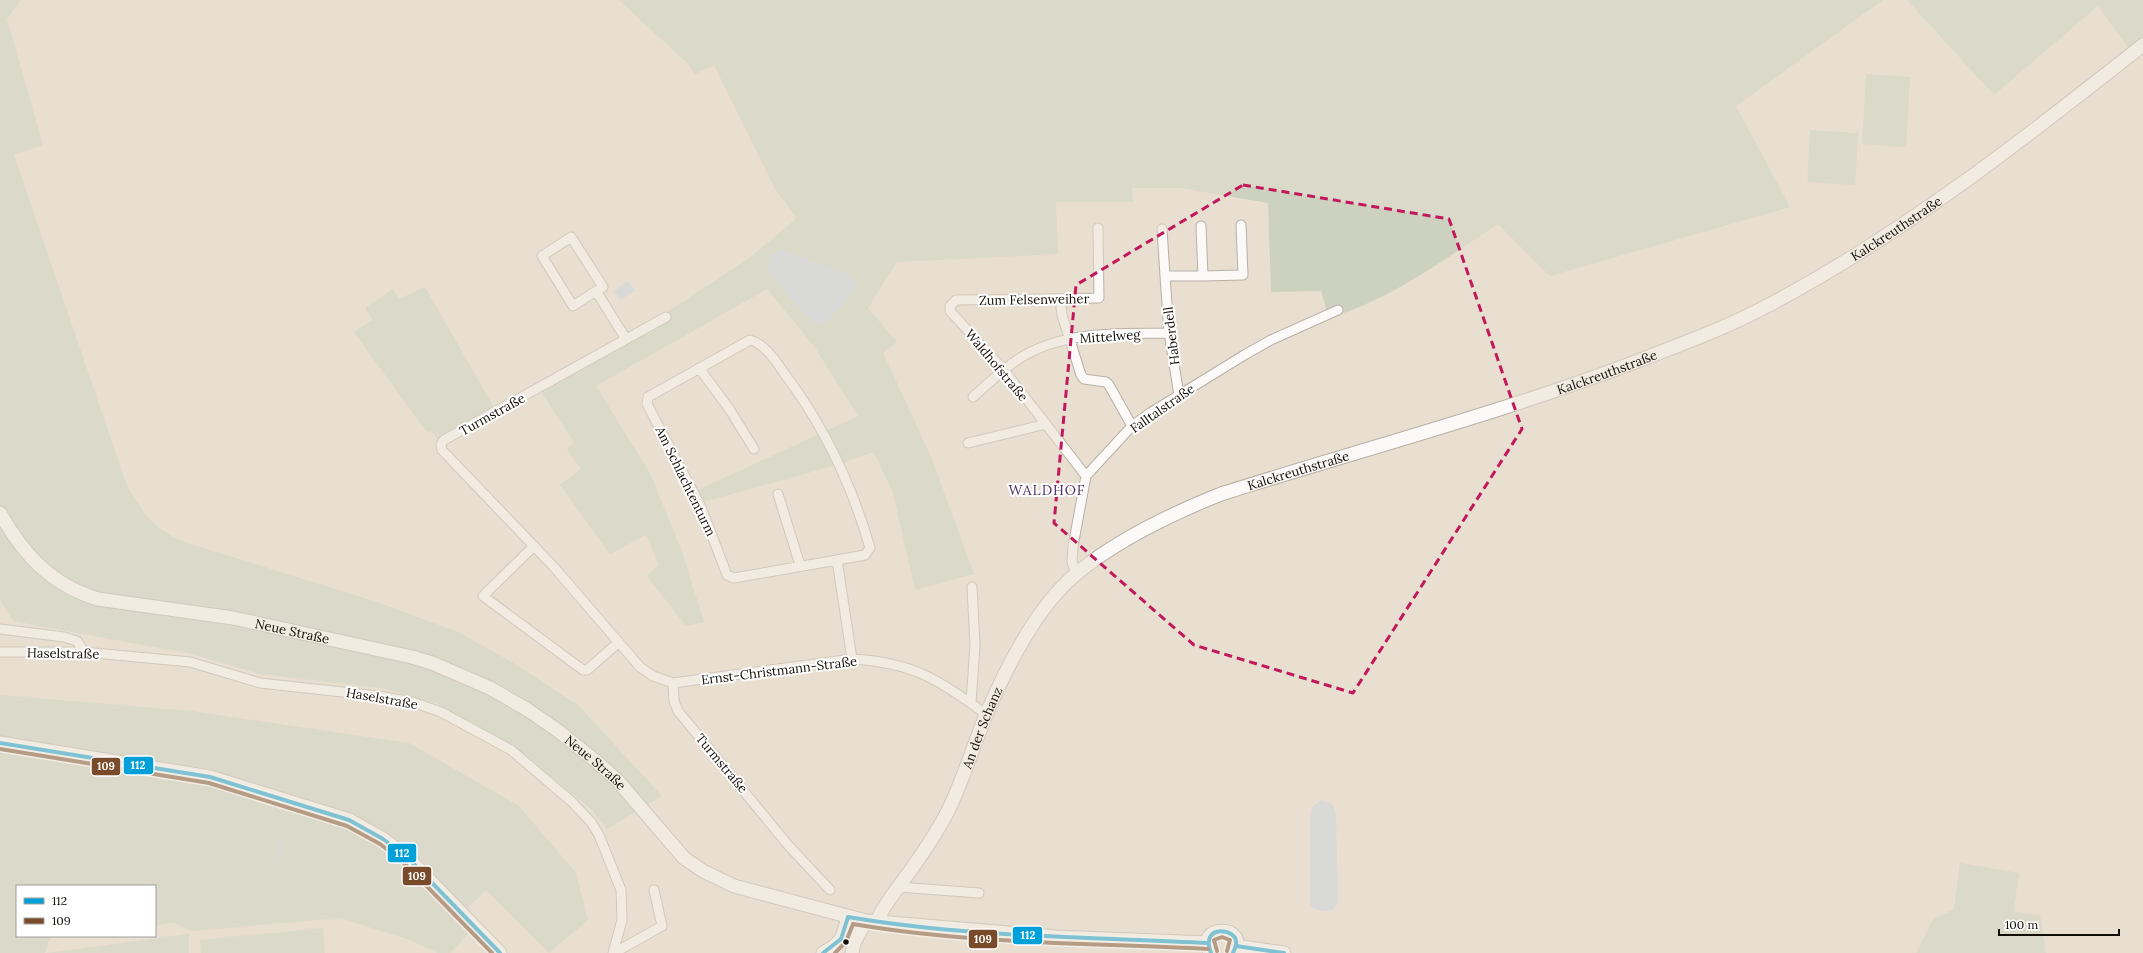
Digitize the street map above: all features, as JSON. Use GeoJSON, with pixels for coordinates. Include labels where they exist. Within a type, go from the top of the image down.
{"type":"FeatureCollection","features":[{"type":"Feature","properties":{"kind":"street","name":"Kalckreuthstraße"},"geometry":{"type":"LineString","coordinates":[[1076,574],[1138,533],[1187,508],[1221,494],[1580,383],[1714,331],[1766,307],[1832,270],[1939,200],[2143,45]]}},
{"type":"Feature","properties":{"kind":"street"},"geometry":{"type":"LineString","coordinates":[[1165,276],[1243,275],[1241,225]]}},
{"type":"Feature","properties":{"kind":"street"},"geometry":{"type":"LineString","coordinates":[[1202,226],[1203,276]]}},
{"type":"Feature","properties":{"kind":"street","name":"Zum Felsenweiher"},"geometry":{"type":"LineString","coordinates":[[950,306],[956,300],[1099,298],[1098,228]]}},
{"type":"Feature","properties":{"kind":"street","name":"Haberdell"},"geometry":{"type":"LineString","coordinates":[[1162,228],[1169,333],[1179,395]]}},
{"type":"Feature","properties":{"kind":"street"},"geometry":{"type":"LineString","coordinates":[[571,237],[602,287],[596,291],[573,306],[542,256],[571,237]]}},
{"type":"Feature","properties":{"kind":"street"},"geometry":{"type":"LineString","coordinates":[[596,291],[626,339]]}},
{"type":"Feature","properties":{"kind":"street"},"geometry":{"type":"LineString","coordinates":[[1060,299],[1062,315],[1081,375],[1084,379],[1106,382],[1132,426]]}},
{"type":"Feature","properties":{"kind":"street","name":"Waldhofstraße"},"geometry":{"type":"LineString","coordinates":[[950,306],[950,311],[1004,370],[1086,476]]}},
{"type":"Feature","properties":{"kind":"street","name":"Falltalstraße"},"geometry":{"type":"LineString","coordinates":[[1086,476],[1132,426],[1179,395],[1271,340],[1338,310]]}},
{"type":"Feature","properties":{"kind":"street","name":"Turmstraße"},"geometry":{"type":"LineString","coordinates":[[666,317],[437,443],[534,546],[640,667],[653,676],[673,683],[674,701],[678,711],[788,845],[830,890]]}},
{"type":"Feature","properties":{"kind":"street","name":"Mittelweg"},"geometry":{"type":"LineString","coordinates":[[973,397],[1004,370],[1021,358],[1049,344],[1088,335],[1169,333]]}},
{"type":"Feature","properties":{"kind":"street","name":"Am Schlachtenturm"},"geometry":{"type":"LineString","coordinates":[[750,340],[758,342],[791,383],[828,441],[854,500],[870,548],[866,555],[837,560],[800,565],[734,578],[727,575],[698,500],[647,404],[648,397],[750,340]]}},
{"type":"Feature","properties":{"kind":"street"},"geometry":{"type":"LineString","coordinates":[[699,368],[730,410],[754,449]]}},
{"type":"Feature","properties":{"kind":"street"},"geometry":{"type":"LineString","coordinates":[[968,443],[1046,424]]}},
{"type":"Feature","properties":{"kind":"street"},"geometry":{"type":"LineString","coordinates":[[1076,574],[1072,562],[1073,546],[1086,476]]}},
{"type":"Feature","properties":{"kind":"street"},"geometry":{"type":"LineString","coordinates":[[778,494],[800,565]]}},
{"type":"Feature","properties":{"kind":"street","name":"Neue Straße"},"geometry":{"type":"LineString","coordinates":[[0,513],[16,539],[39,567],[66,587],[80,594],[98,599],[233,618],[412,657],[439,666],[490,688],[534,714],[597,762],[628,793],[672,845],[692,864],[719,880],[734,886],[848,917],[872,922],[1209,948],[1212,934],[1224,930],[1232,934],[1235,950],[1284,953]]}},
{"type":"Feature","properties":{"kind":"street"},"geometry":{"type":"LineString","coordinates":[[534,546],[483,596],[583,670],[587,670],[619,642]]}},
{"type":"Feature","properties":{"kind":"street"},"geometry":{"type":"LineString","coordinates":[[837,560],[852,659]]}},
{"type":"Feature","properties":{"kind":"street","name":"An der Schanz"},"geometry":{"type":"LineString","coordinates":[[853,949],[938,830],[948,810],[986,715],[1011,664],[1039,616],[1051,600],[1076,574]]}},
{"type":"Feature","properties":{"kind":"street"},"geometry":{"type":"LineString","coordinates":[[971,703],[975,645],[972,587]]}},
{"type":"Feature","properties":{"kind":"street"},"geometry":{"type":"LineString","coordinates":[[0,629],[64,637],[77,641],[84,652]]}},
{"type":"Feature","properties":{"kind":"street","name":"Haselstraße"},"geometry":{"type":"LineString","coordinates":[[0,652],[84,652],[190,662],[260,683],[345,692],[412,702],[441,712],[512,750],[585,815],[599,835],[615,871],[621,890],[622,920],[613,953]]}},
{"type":"Feature","properties":{"kind":"street","name":"Ernst-Christmann-Straße"},"geometry":{"type":"LineString","coordinates":[[673,683],[852,659],[872,660],[909,668],[944,684],[986,715]]}},
{"type":"Feature","properties":{"kind":"street"},"geometry":{"type":"LineString","coordinates":[[0,743],[210,777],[348,820],[383,839],[407,858],[500,953]]}},
{"type":"Feature","properties":{"kind":"street"},"geometry":{"type":"LineString","coordinates":[[898,887],[979,893]]}},
{"type":"Feature","properties":{"kind":"street","name":"Haselstraße"},"geometry":{"type":"LineString","coordinates":[[613,953],[662,926],[654,890]]}},
{"type":"Feature","properties":{"kind":"street"},"geometry":{"type":"LineString","coordinates":[[823,953],[836,946],[841,940],[848,917]]}},
{"type":"Feature","properties":{"kind":"street"},"geometry":{"type":"LineString","coordinates":[[841,940],[853,949]]}},
{"type":"Feature","properties":{"kind":"highlighted area"},"geometry":{"type":"Polygon","coordinates":[[[1243,185],[1449,219],[1522,429],[1353,693],[1194,645],[1054,523],[1076,285],[1243,185]]]}},
{"type":"Feature","properties":{"kind":"green space"},"geometry":{"type":"Polygon","coordinates":[[[0,0],[21,0],[7,19],[43,145],[14,155],[127,486],[144,513],[164,531],[184,542],[374,601],[458,632],[510,661],[578,705],[662,796],[607,829],[592,810],[514,746],[436,703],[380,688],[260,674],[192,654],[13,621],[0,600],[0,0]]]}},
{"type":"Feature","properties":{"kind":"green space"},"geometry":{"type":"Polygon","coordinates":[[[619,0],[1883,0],[1736,106],[1790,207],[1550,276],[1498,224],[1437,265],[1396,289],[1352,310],[1329,318],[1321,291],[1271,292],[1268,203],[1181,188],[1132,188],[1133,202],[1056,202],[1058,254],[897,262],[868,308],[897,342],[883,353],[932,459],[974,574],[915,590],[893,493],[874,452],[833,466],[703,502],[698,490],[858,416],[814,346],[767,289],[596,386],[651,475],[682,552],[704,622],[686,626],[647,576],[659,565],[646,535],[610,554],[560,485],[581,469],[567,449],[574,442],[537,386],[658,318],[752,256],[797,218],[775,189],[714,65],[695,74],[687,63],[619,0]]]}},
{"type":"Feature","properties":{"kind":"green space"},"geometry":{"type":"Polygon","coordinates":[[[1907,0],[2143,0],[2143,40],[2130,50],[2098,6],[1994,95],[1907,0]]]}},
{"type":"Feature","properties":{"kind":"green space"},"geometry":{"type":"Polygon","coordinates":[[[1866,74],[1910,77],[1906,147],[1862,144],[1866,74]]]}},
{"type":"Feature","properties":{"kind":"green space"},"geometry":{"type":"Polygon","coordinates":[[[1810,130],[1858,133],[1855,185],[1807,182],[1810,130]]]}},
{"type":"Feature","properties":{"kind":"green space"},"geometry":{"type":"Polygon","coordinates":[[[425,287],[495,409],[439,440],[431,431],[427,432],[422,426],[354,332],[373,320],[365,308],[393,289],[399,299],[425,287]]]}},
{"type":"Feature","properties":{"kind":"green space"},"geometry":{"type":"Polygon","coordinates":[[[0,695],[191,711],[409,743],[519,806],[576,873],[588,920],[549,953],[486,890],[462,913],[475,927],[450,953],[438,953],[410,940],[340,918],[192,931],[173,923],[156,925],[156,885],[16,885],[16,937],[54,937],[49,940],[45,953],[0,953],[0,695]]]}},
{"type":"Feature","properties":{"kind":"green space"},"geometry":{"type":"Polygon","coordinates":[[[1960,863],[2019,873],[2014,912],[2040,915],[2046,953],[1916,953],[1933,919],[1954,909],[1960,863]]]}},
{"type":"Feature","properties":{"kind":"green space"},"geometry":{"type":"Polygon","coordinates":[[[323,928],[325,953],[201,953],[200,940],[323,928]]]}},
{"type":"Feature","properties":{"kind":"green space"},"geometry":{"type":"Polygon","coordinates":[[[189,934],[189,953],[47,953],[189,934]]]}},
{"type":"Feature","properties":{"kind":"water"},"geometry":{"type":"Polygon","coordinates":[[[781,249],[850,275],[856,281],[856,288],[826,323],[817,325],[810,320],[768,271],[768,263],[770,258],[781,249]]]}},
{"type":"Feature","properties":{"kind":"water"},"geometry":{"type":"Polygon","coordinates":[[[628,281],[635,291],[620,300],[614,291],[628,281]]]}},
{"type":"Feature","properties":{"kind":"water"},"geometry":{"type":"Polygon","coordinates":[[[1322,800],[1333,805],[1336,816],[1338,901],[1334,909],[1324,911],[1316,909],[1310,905],[1310,815],[1313,806],[1322,800]]]}},
{"type":"Feature","properties":{"kind":"waterway"},"geometry":{"type":"LineString","coordinates":[[278,855],[279,843]]}},
{"type":"Feature","properties":{"kind":"transit line","name":"112"},"geometry":{"type":"LineString","coordinates":[[0,743],[210,777],[349,820],[383,839],[407,857],[500,953]]}},
{"type":"Feature","properties":{"kind":"transit line","name":"109"},"geometry":{"type":"LineString","coordinates":[[0,749],[209,783],[347,826],[380,844],[403,862],[492,953]]}},
{"type":"Feature","properties":{"kind":"transit line","name":"112"},"geometry":{"type":"LineString","coordinates":[[848,917],[937,929],[1027,935],[1208,943]]}},
{"type":"Feature","properties":{"kind":"transit line","name":"112"},"geometry":{"type":"LineString","coordinates":[[823,953],[841,939],[848,917]]}},
{"type":"Feature","properties":{"kind":"transit line","name":"109"},"geometry":{"type":"LineString","coordinates":[[835,953],[846,942],[853,924],[941,936],[1030,942],[1208,949]]}},
{"type":"Feature","properties":{"kind":"transit line","name":"112"},"geometry":{"type":"LineString","coordinates":[[1211,953],[1209,943],[1210,937],[1214,933],[1220,931],[1232,934],[1235,939],[1236,945],[1233,953]]}},
{"type":"Feature","properties":{"kind":"transit line","name":"109"},"geometry":{"type":"LineString","coordinates":[[1217,951],[1214,940],[1222,937],[1230,940],[1227,951]]}},
{"type":"Feature","properties":{"kind":"transit line","name":"112"},"geometry":{"type":"LineString","coordinates":[[1236,946],[1284,953]]}},
{"type":"Feature","properties":{"kind":"district","name":"WALDHOF"},"geometry":{"type":"Point","coordinates":[1047,490]}}]}
